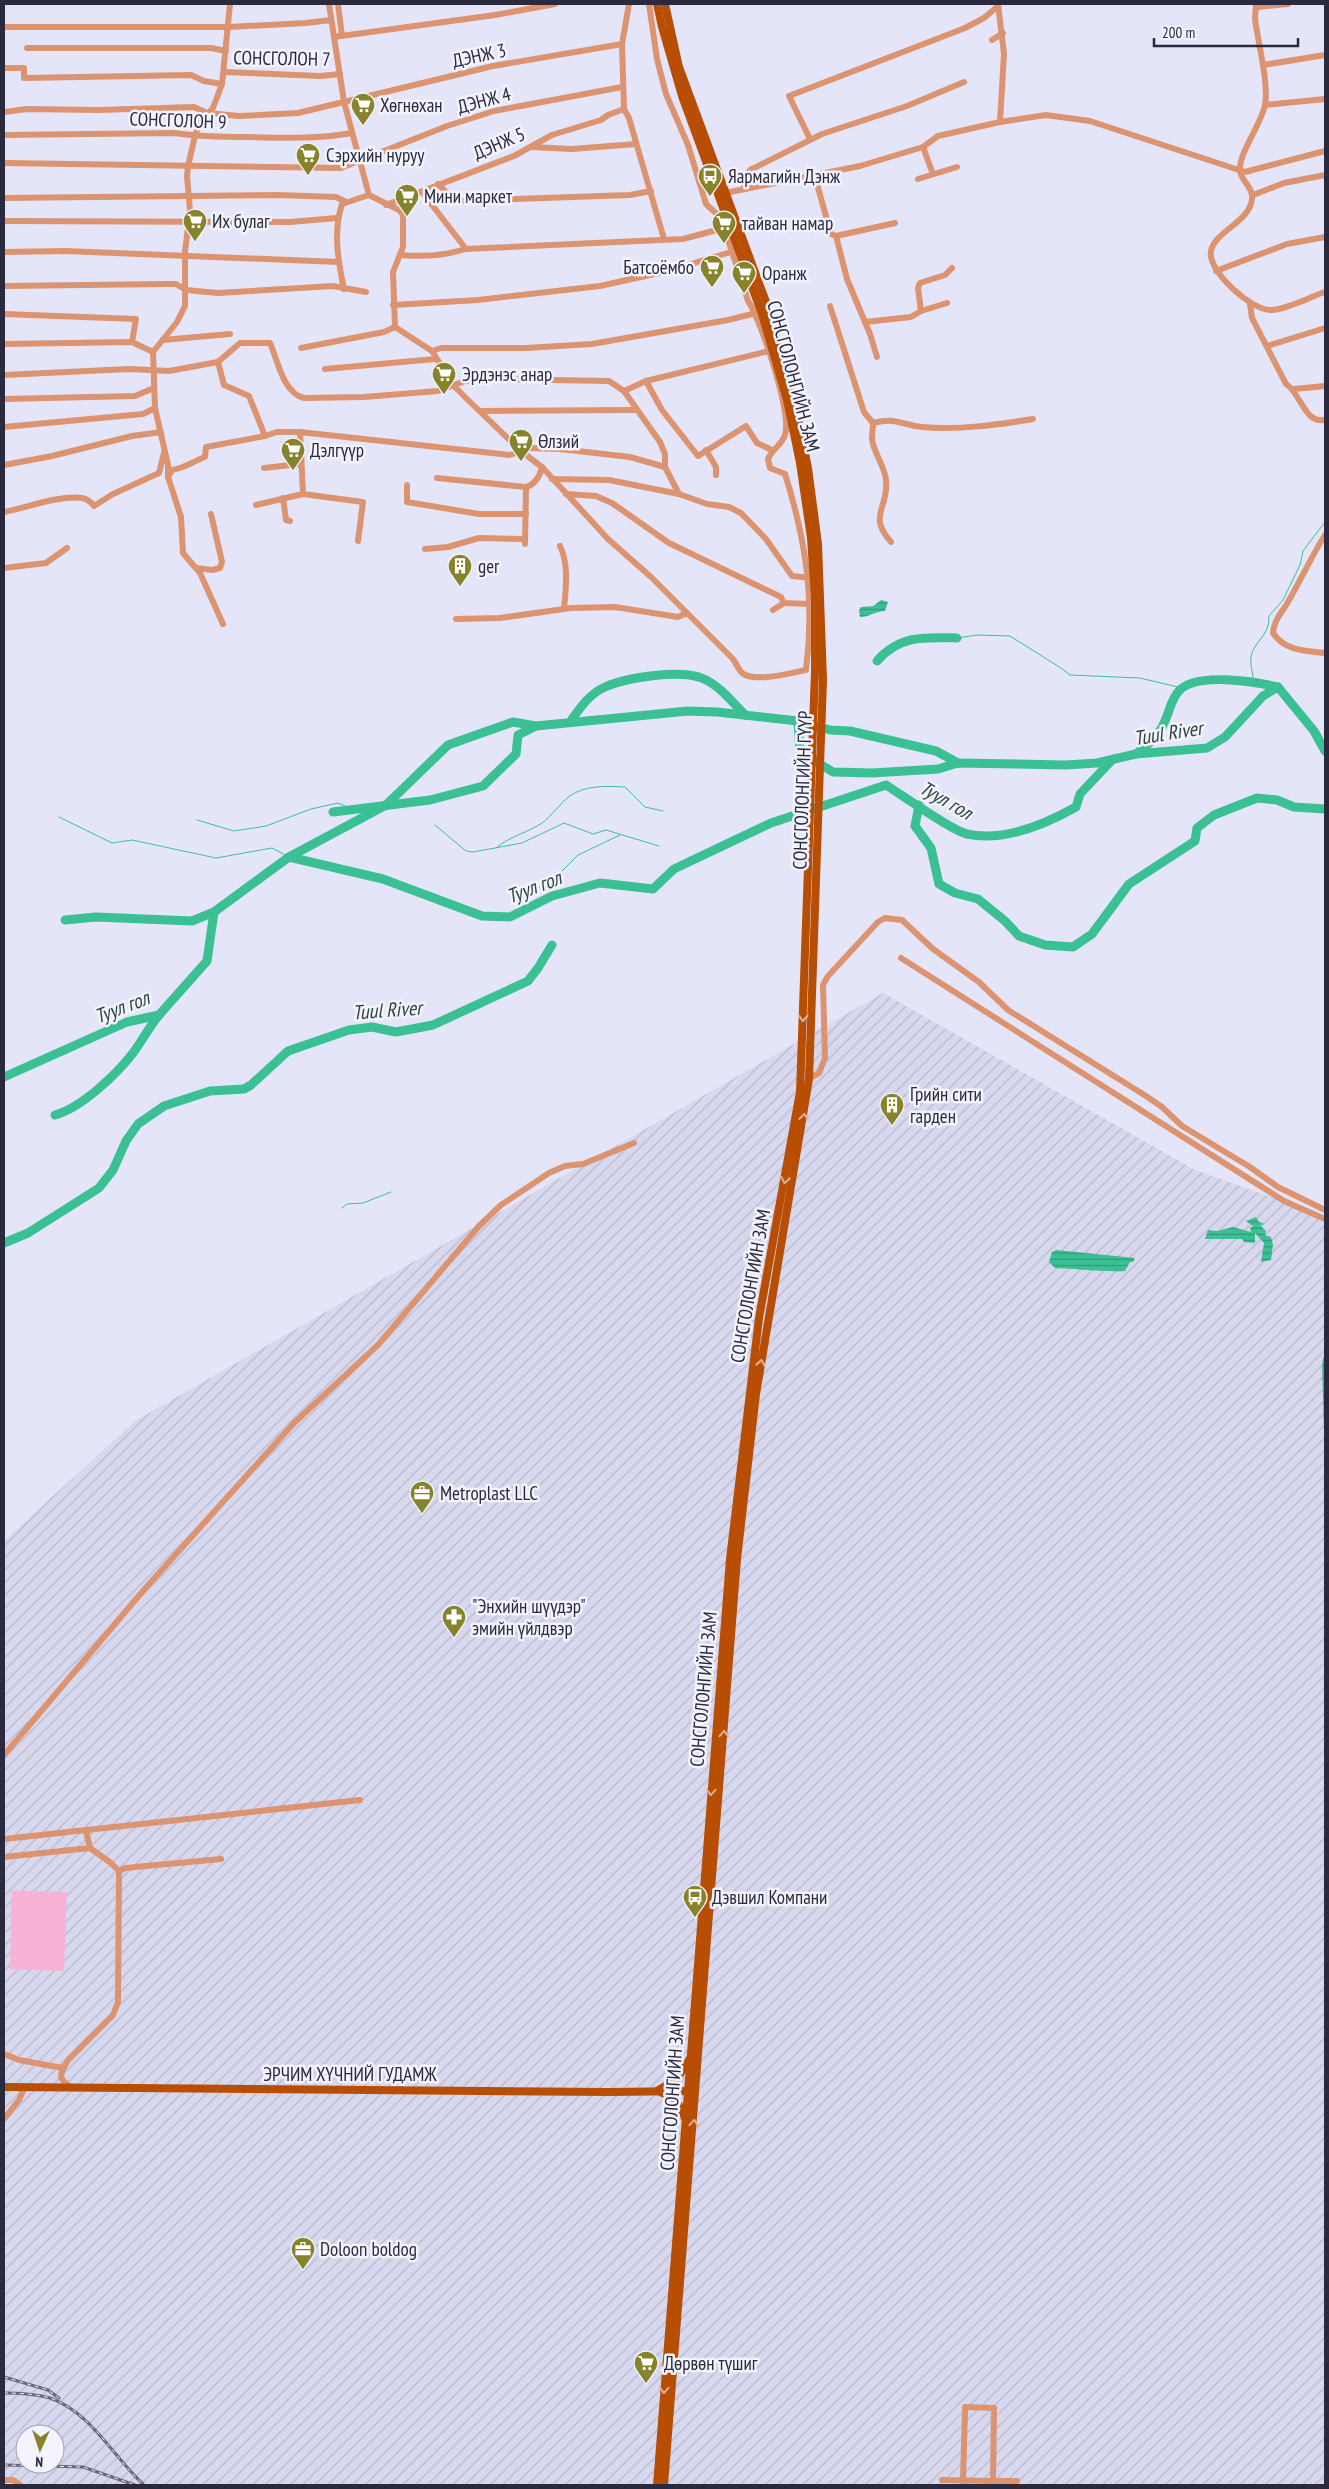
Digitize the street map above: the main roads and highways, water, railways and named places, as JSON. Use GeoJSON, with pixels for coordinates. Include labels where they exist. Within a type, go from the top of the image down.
{"type":"FeatureCollection","features":[{"type":"Feature","properties":{"kind":"main road","name":"СОНСГОЛОНГИЙН ЗАМ"},"geometry":{"type":"LineString","coordinates":[[657,4],[682,96],[725,193],[768,308],[786,370],[802,438],[818,544],[819,682]]}},
{"type":"Feature","properties":{"kind":"main road","name":"СОНСГОЛОНГИЙН ЗАМ"},"geometry":{"type":"LineString","coordinates":[[664,4],[679,67],[727,224],[762,314],[800,463],[808,515],[811,601],[819,682]]}},
{"type":"Feature","properties":{"kind":"main road","name":"СОНСГОЛОНГИЙН ГҮҮР"},"geometry":{"type":"LineString","coordinates":[[811,900],[819,682]]}},
{"type":"Feature","properties":{"kind":"main road","name":"СОНСГОЛОНГИЙН ЗАМ"},"geometry":{"type":"LineString","coordinates":[[664,2485],[697,2090],[737,1559],[756,1394],[809,1079],[811,900]]}},
{"type":"Feature","properties":{"kind":"main road","name":"СОНСГОЛОНГИЙН ЗАМ"},"geometry":{"type":"LineString","coordinates":[[657,2485],[714,1753],[738,1482],[758,1318],[800,1092],[811,900]]}},
{"type":"Feature","properties":{"kind":"main road"},"geometry":{"type":"LineString","coordinates":[[655,2092],[677,2079],[691,2055]]}},
{"type":"Feature","properties":{"kind":"main road","name":"ЭРЧИМ ХҮЧНИЙ ГУДАМЖ"},"geometry":{"type":"LineString","coordinates":[[4,2087],[655,2092],[697,2090]]}},
{"type":"Feature","properties":{"kind":"main road"},"geometry":{"type":"LineString","coordinates":[[655,2092],[673,2097],[680,2107],[686,2122]]}},
{"type":"Feature","properties":{"kind":"waterway"},"geometry":{"type":"LineString","coordinates":[[1254,682],[1251,663],[1252,652],[1267,629],[1269,616],[1283,600],[1300,565],[1303,551],[1325,522]]}},
{"type":"Feature","properties":{"kind":"waterway"},"geometry":{"type":"LineString","coordinates":[[957,638],[977,635],[1010,636],[1070,675],[1140,678],[1182,688]]}},
{"type":"Feature","properties":{"kind":"waterway"},"geometry":{"type":"LineString","coordinates":[[877,661],[895,646],[914,639],[957,638]]}},
{"type":"Feature","properties":{"kind":"waterway"},"geometry":{"type":"LineString","coordinates":[[570,722],[590,697],[605,687],[640,677],[669,674],[694,676],[710,682],[726,695],[745,715]]}},
{"type":"Feature","properties":{"kind":"waterway"},"geometry":{"type":"LineString","coordinates":[[1136,754],[1162,728],[1176,695],[1186,686],[1197,682],[1226,680],[1278,687]]}},
{"type":"Feature","properties":{"kind":"waterway"},"geometry":{"type":"LineString","coordinates":[[798,721],[800,752],[833,772],[872,773],[938,769],[958,763],[1066,765],[1097,763],[1136,754],[1207,748],[1225,737],[1263,696],[1278,687],[1314,731],[1325,751]]}},
{"type":"Feature","properties":{"kind":"waterway"},"geometry":{"type":"LineString","coordinates":[[333,812],[430,800],[483,786],[516,754],[518,735],[536,726],[688,711],[717,712],[798,721],[830,730],[850,731],[936,751],[958,763]]}},
{"type":"Feature","properties":{"kind":"waterway"},"geometry":{"type":"LineString","coordinates":[[289,857],[386,805],[448,745],[513,722],[536,726]]}},
{"type":"Feature","properties":{"kind":"waterway","name":"Туул гол"},"geometry":{"type":"LineString","coordinates":[[4,1077],[127,1022],[159,1015],[207,961],[214,912],[289,857],[383,879],[482,916],[510,917],[552,896],[600,883],[653,889],[674,869],[771,823],[886,785],[939,820],[967,834],[981,836],[1009,834],[1037,826],[1076,807],[1080,794],[1113,759]]}},
{"type":"Feature","properties":{"kind":"waterway"},"geometry":{"type":"LineString","coordinates":[[496,848],[506,841],[532,829],[549,817],[572,794],[586,789],[625,787],[645,807],[663,811]]}},
{"type":"Feature","properties":{"kind":"waterway"},"geometry":{"type":"LineString","coordinates":[[919,805],[915,826],[931,848],[939,884],[955,893],[978,899],[1005,921],[1019,936],[1045,945],[1073,947],[1092,934],[1129,884],[1195,841],[1197,828],[1214,815],[1257,798],[1277,800],[1294,807],[1325,809]]}},
{"type":"Feature","properties":{"kind":"waterway"},"geometry":{"type":"LineString","coordinates":[[197,820],[234,831],[266,826],[311,809],[338,803],[352,809]]}},
{"type":"Feature","properties":{"kind":"waterway"},"geometry":{"type":"LineString","coordinates":[[59,817],[112,843],[132,840],[216,858],[272,848],[289,857]]}},
{"type":"Feature","properties":{"kind":"waterway"},"geometry":{"type":"LineString","coordinates":[[435,825],[466,851],[473,852],[522,843],[564,823],[593,834],[606,830],[659,846]]}},
{"type":"Feature","properties":{"kind":"waterway"},"geometry":{"type":"LineString","coordinates":[[520,897],[552,881],[578,855],[620,835]]}},
{"type":"Feature","properties":{"kind":"waterway"},"geometry":{"type":"LineString","coordinates":[[65,920],[96,917],[192,921],[214,912]]}},
{"type":"Feature","properties":{"kind":"waterway","name":"Tuul River"},"geometry":{"type":"LineString","coordinates":[[4,1243],[28,1233],[99,1188],[113,1170],[126,1141],[138,1124],[164,1106],[210,1091],[244,1089],[251,1085],[288,1051],[349,1030],[372,1027],[396,1032],[433,1025],[528,981],[552,945]]}},
{"type":"Feature","properties":{"kind":"waterway"},"geometry":{"type":"LineString","coordinates":[[55,1115],[87,1098],[108,1080],[133,1053],[159,1015]]}},
{"type":"Feature","properties":{"kind":"waterway"},"geometry":{"type":"LineString","coordinates":[[342,1208],[347,1204],[363,1203],[391,1192]]}},
{"type":"Feature","properties":{"kind":"railway"},"geometry":{"type":"LineString","coordinates":[[4,2377],[48,2390],[59,2398]]}},
{"type":"Feature","properties":{"kind":"railway"},"geometry":{"type":"LineString","coordinates":[[4,2393],[50,2398],[65,2405],[90,2425],[144,2485]]}},
{"type":"Feature","properties":{"kind":"railway"},"geometry":{"type":"LineString","coordinates":[[4,2465],[83,2467],[135,2485]]}},
{"type":"Feature","properties":{"kind":"place","name":"Хөгнөхан"},"geometry":{"type":"Point","coordinates":[363,126]}},
{"type":"Feature","properties":{"kind":"place","name":"Сэрхийн нуруу"},"geometry":{"type":"Point","coordinates":[308,176]}},
{"type":"Feature","properties":{"kind":"place","name":"Яармагийн Дэнж"},"geometry":{"type":"Point","coordinates":[710,197]}},
{"type":"Feature","properties":{"kind":"place","name":"Мини маркет"},"geometry":{"type":"Point","coordinates":[407,217]}},
{"type":"Feature","properties":{"kind":"place","name":"Их булаг"},"geometry":{"type":"Point","coordinates":[195,242]}},
{"type":"Feature","properties":{"kind":"place","name":"тайван намар"},"geometry":{"type":"Point","coordinates":[724,244]}},
{"type":"Feature","properties":{"kind":"place","name":"Батсоёмбо"},"geometry":{"type":"Point","coordinates":[712,288]}},
{"type":"Feature","properties":{"kind":"place","name":"Оранж"},"geometry":{"type":"Point","coordinates":[744,294]}},
{"type":"Feature","properties":{"kind":"place","name":"Эрдэнэс анар"},"geometry":{"type":"Point","coordinates":[444,395]}},
{"type":"Feature","properties":{"kind":"place","name":"Өлзий"},"geometry":{"type":"Point","coordinates":[521,462]}},
{"type":"Feature","properties":{"kind":"place","name":"Дэлгүүр"},"geometry":{"type":"Point","coordinates":[293,471]}},
{"type":"Feature","properties":{"kind":"place","name":"ger"},"geometry":{"type":"Point","coordinates":[460,587]}},
{"type":"Feature","properties":{"kind":"place","name":"Грийн сити гарден"},"geometry":{"type":"Point","coordinates":[892,1126]}},
{"type":"Feature","properties":{"kind":"place","name":"Metroplast LLC"},"geometry":{"type":"Point","coordinates":[422,1514]}},
{"type":"Feature","properties":{"kind":"place","name":"\"Энхийн шүүдэр\" эмийн үйлдвэр"},"geometry":{"type":"Point","coordinates":[454,1638]}},
{"type":"Feature","properties":{"kind":"place","name":"Дэвшил Компани"},"geometry":{"type":"Point","coordinates":[695,1918]}},
{"type":"Feature","properties":{"kind":"place","name":"Doloon boldog"},"geometry":{"type":"Point","coordinates":[303,2270]}},
{"type":"Feature","properties":{"kind":"place","name":"Дөрвөн түшиг"},"geometry":{"type":"Point","coordinates":[646,2384]}}]}
